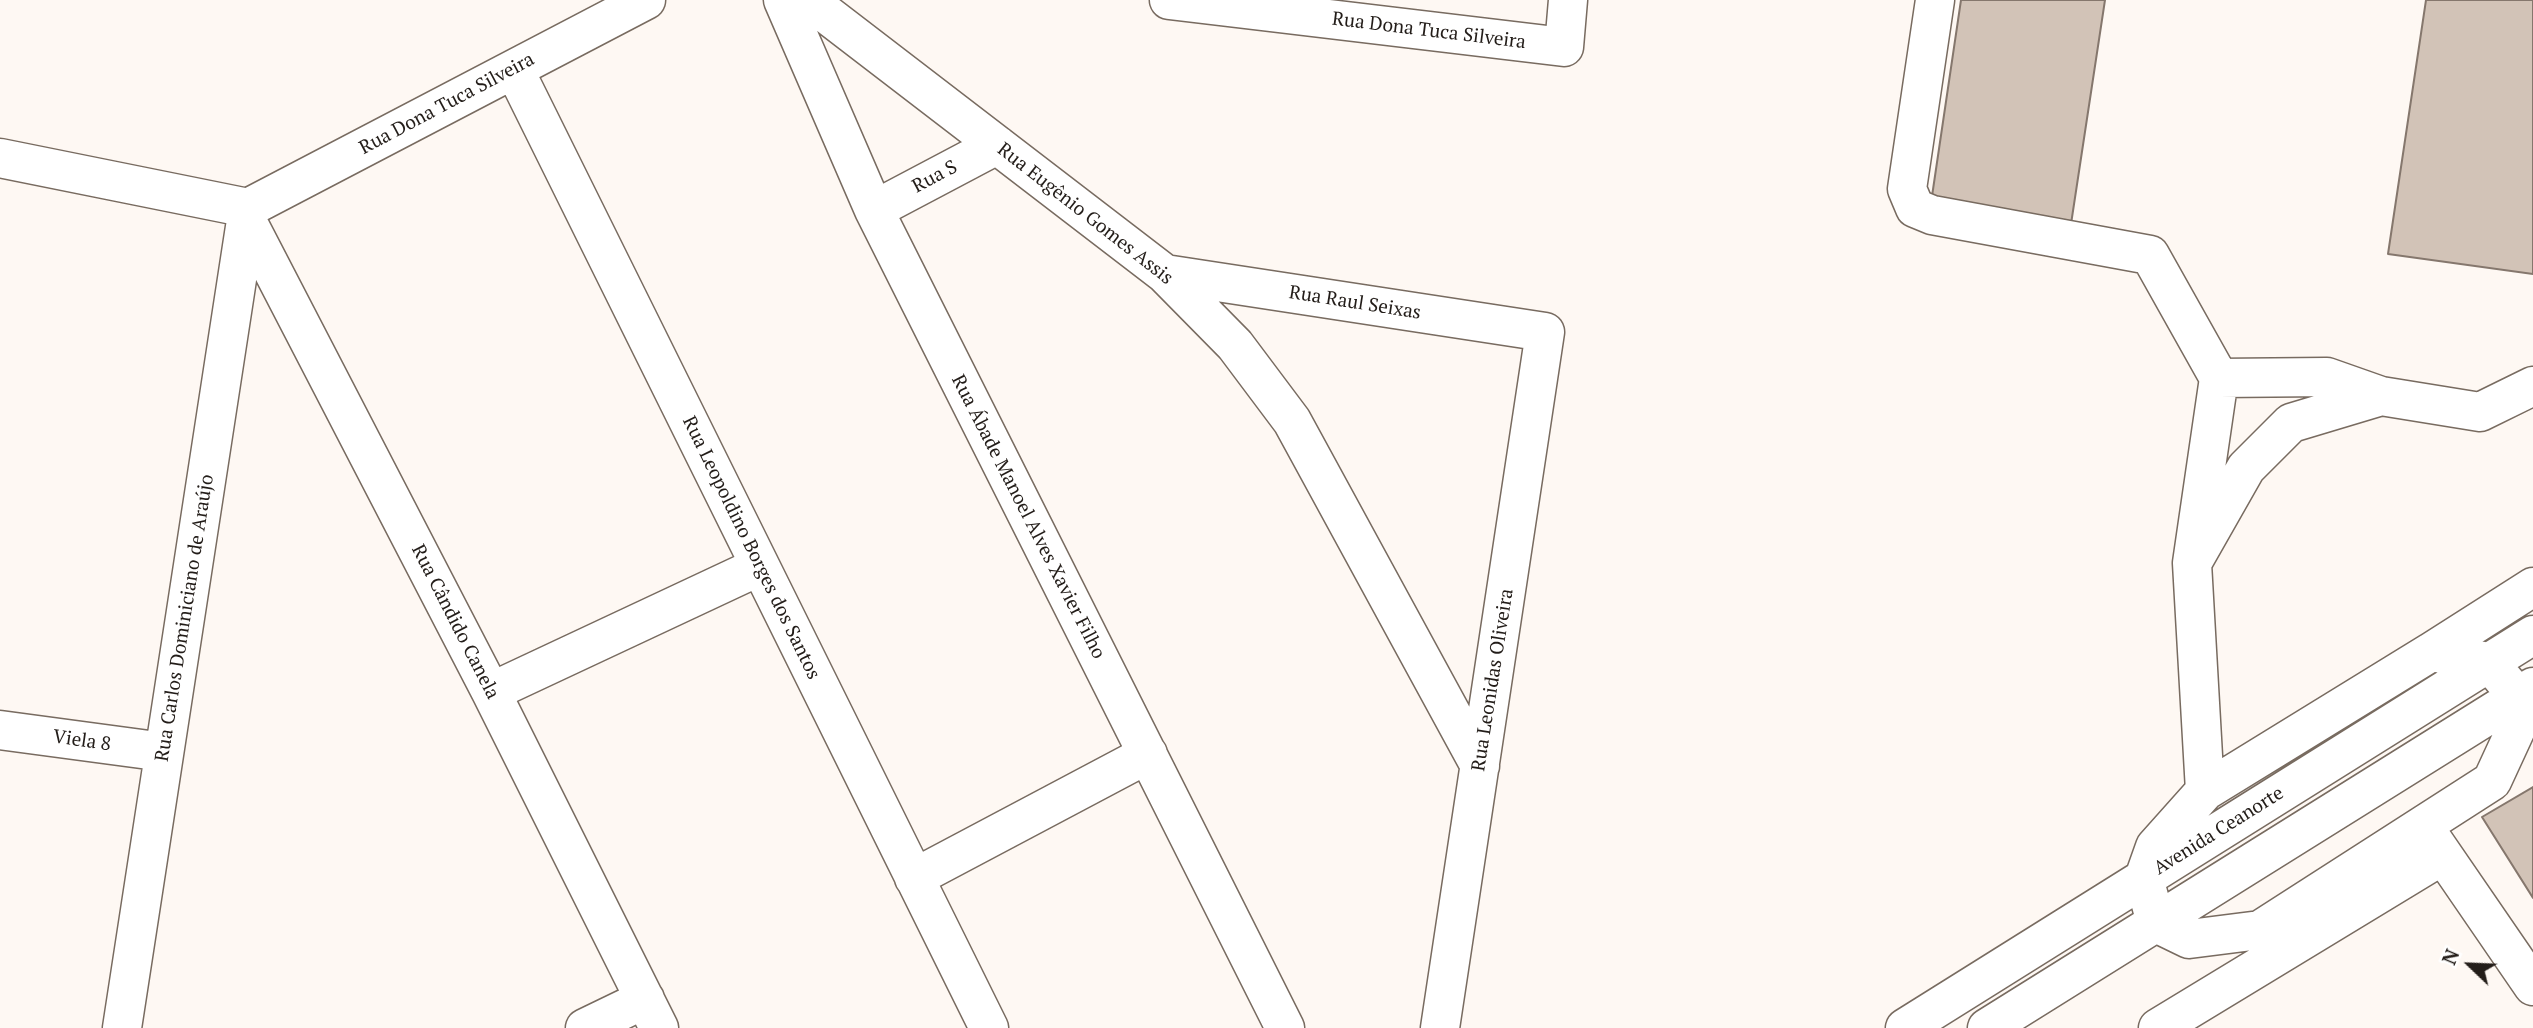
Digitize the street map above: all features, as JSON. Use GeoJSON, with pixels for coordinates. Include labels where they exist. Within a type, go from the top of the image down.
{"type":"FeatureCollection","features":[{"type":"Feature","properties":{"kind":"street","name":"Rua Dona Tuca Silveira"},"geometry":{"type":"LineString","coordinates":[[247,214],[646,0]]}},
{"type":"Feature","properties":{"kind":"street","name":"Rua Ábade Manoel Alves Xavier Filho"},"geometry":{"type":"LineString","coordinates":[[783,0],[874,210],[1285,1028]]}},
{"type":"Feature","properties":{"kind":"street","name":"Rua Eugênio Gomes Assis"},"geometry":{"type":"LineString","coordinates":[[808,0],[1165,274],[1235,345],[1293,421],[1480,766]]}},
{"type":"Feature","properties":{"kind":"street","name":"Rua Dona Tuca Silveira"},"geometry":{"type":"LineString","coordinates":[[1169,0],[1564,47],[1568,0]]}},
{"type":"Feature","properties":{"kind":"street"},"geometry":{"type":"LineString","coordinates":[[1935,0],[1907,189],[1915,208],[1932,215],[2150,255],[2219,378],[2192,562],[2205,791]]}},
{"type":"Feature","properties":{"kind":"street","name":"Rua Leopoldino Borges dos Santos"},"geometry":{"type":"LineString","coordinates":[[514,69],[989,1028]]}},
{"type":"Feature","properties":{"kind":"street","name":"Rua S"},"geometry":{"type":"LineString","coordinates":[[874,210],[997,145]]}},
{"type":"Feature","properties":{"kind":"street"},"geometry":{"type":"LineString","coordinates":[[0,158],[247,214]]}},
{"type":"Feature","properties":{"kind":"street","name":"Rua Cândido Canela"},"geometry":{"type":"LineString","coordinates":[[247,214],[652,1013]]}},
{"type":"Feature","properties":{"kind":"street","name":"Rua Carlos Dominiciano de Araújo"},"geometry":{"type":"LineString","coordinates":[[122,1028],[247,214]]}},
{"type":"Feature","properties":{"kind":"street","name":"Rua Raul Seixas"},"geometry":{"type":"LineString","coordinates":[[1165,274],[1545,332]]}},
{"type":"Feature","properties":{"kind":"street","name":"Rua Leonidas Oliveira"},"geometry":{"type":"LineString","coordinates":[[1440,1028],[1545,332]]}},
{"type":"Feature","properties":{"kind":"street"},"geometry":{"type":"LineString","coordinates":[[2219,378],[2327,377],[2381,396],[2480,412],[2533,386]]}},
{"type":"Feature","properties":{"kind":"street"},"geometry":{"type":"LineString","coordinates":[[2192,562],[2246,468],[2291,423],[2381,396]]}},
{"type":"Feature","properties":{"kind":"street"},"geometry":{"type":"LineString","coordinates":[[491,692],[760,566]]}},
{"type":"Feature","properties":{"kind":"street"},"geometry":{"type":"LineString","coordinates":[[2433,840],[2260,930],[2189,939],[2156,923],[2144,878],[2155,847],[2205,791],[2533,587]]}},
{"type":"Feature","properties":{"kind":"street","name":"Avenida Ceanorte"},"geometry":{"type":"LineString","coordinates":[[1905,1028],[2533,635]]}},
{"type":"Feature","properties":{"kind":"street"},"geometry":{"type":"LineString","coordinates":[[2431,652],[2489,662],[2525,692]]}},
{"type":"Feature","properties":{"kind":"street"},"geometry":{"type":"LineString","coordinates":[[2158,1028],[2196,1018],[2433,840],[2491,781],[2516,729],[2525,692]]}},
{"type":"Feature","properties":{"kind":"street"},"geometry":{"type":"LineString","coordinates":[[1986,1028],[2525,692]]}},
{"type":"Feature","properties":{"kind":"street","name":"Viela 8"},"geometry":{"type":"LineString","coordinates":[[0,730],[164,752]]}},
{"type":"Feature","properties":{"kind":"street"},"geometry":{"type":"LineString","coordinates":[[914,878],[1148,754]]}},
{"type":"Feature","properties":{"kind":"street"},"geometry":{"type":"LineString","coordinates":[[2433,840],[2533,986]]}},
{"type":"Feature","properties":{"kind":"street"},"geometry":{"type":"LineString","coordinates":[[584,1028],[652,1013]]}},
{"type":"Feature","properties":{"kind":"building"},"geometry":{"type":"Polygon","coordinates":[[[1961,0],[2105,0],[2071,224],[1931,203],[1961,0]]]}},
{"type":"Feature","properties":{"kind":"building"},"geometry":{"type":"Polygon","coordinates":[[[2426,0],[2533,0],[2533,274],[2388,254],[2426,0]]]}},
{"type":"Feature","properties":{"kind":"building"},"geometry":{"type":"Polygon","coordinates":[[[2533,787],[2533,898],[2482,817],[2533,787]]]}}]}
